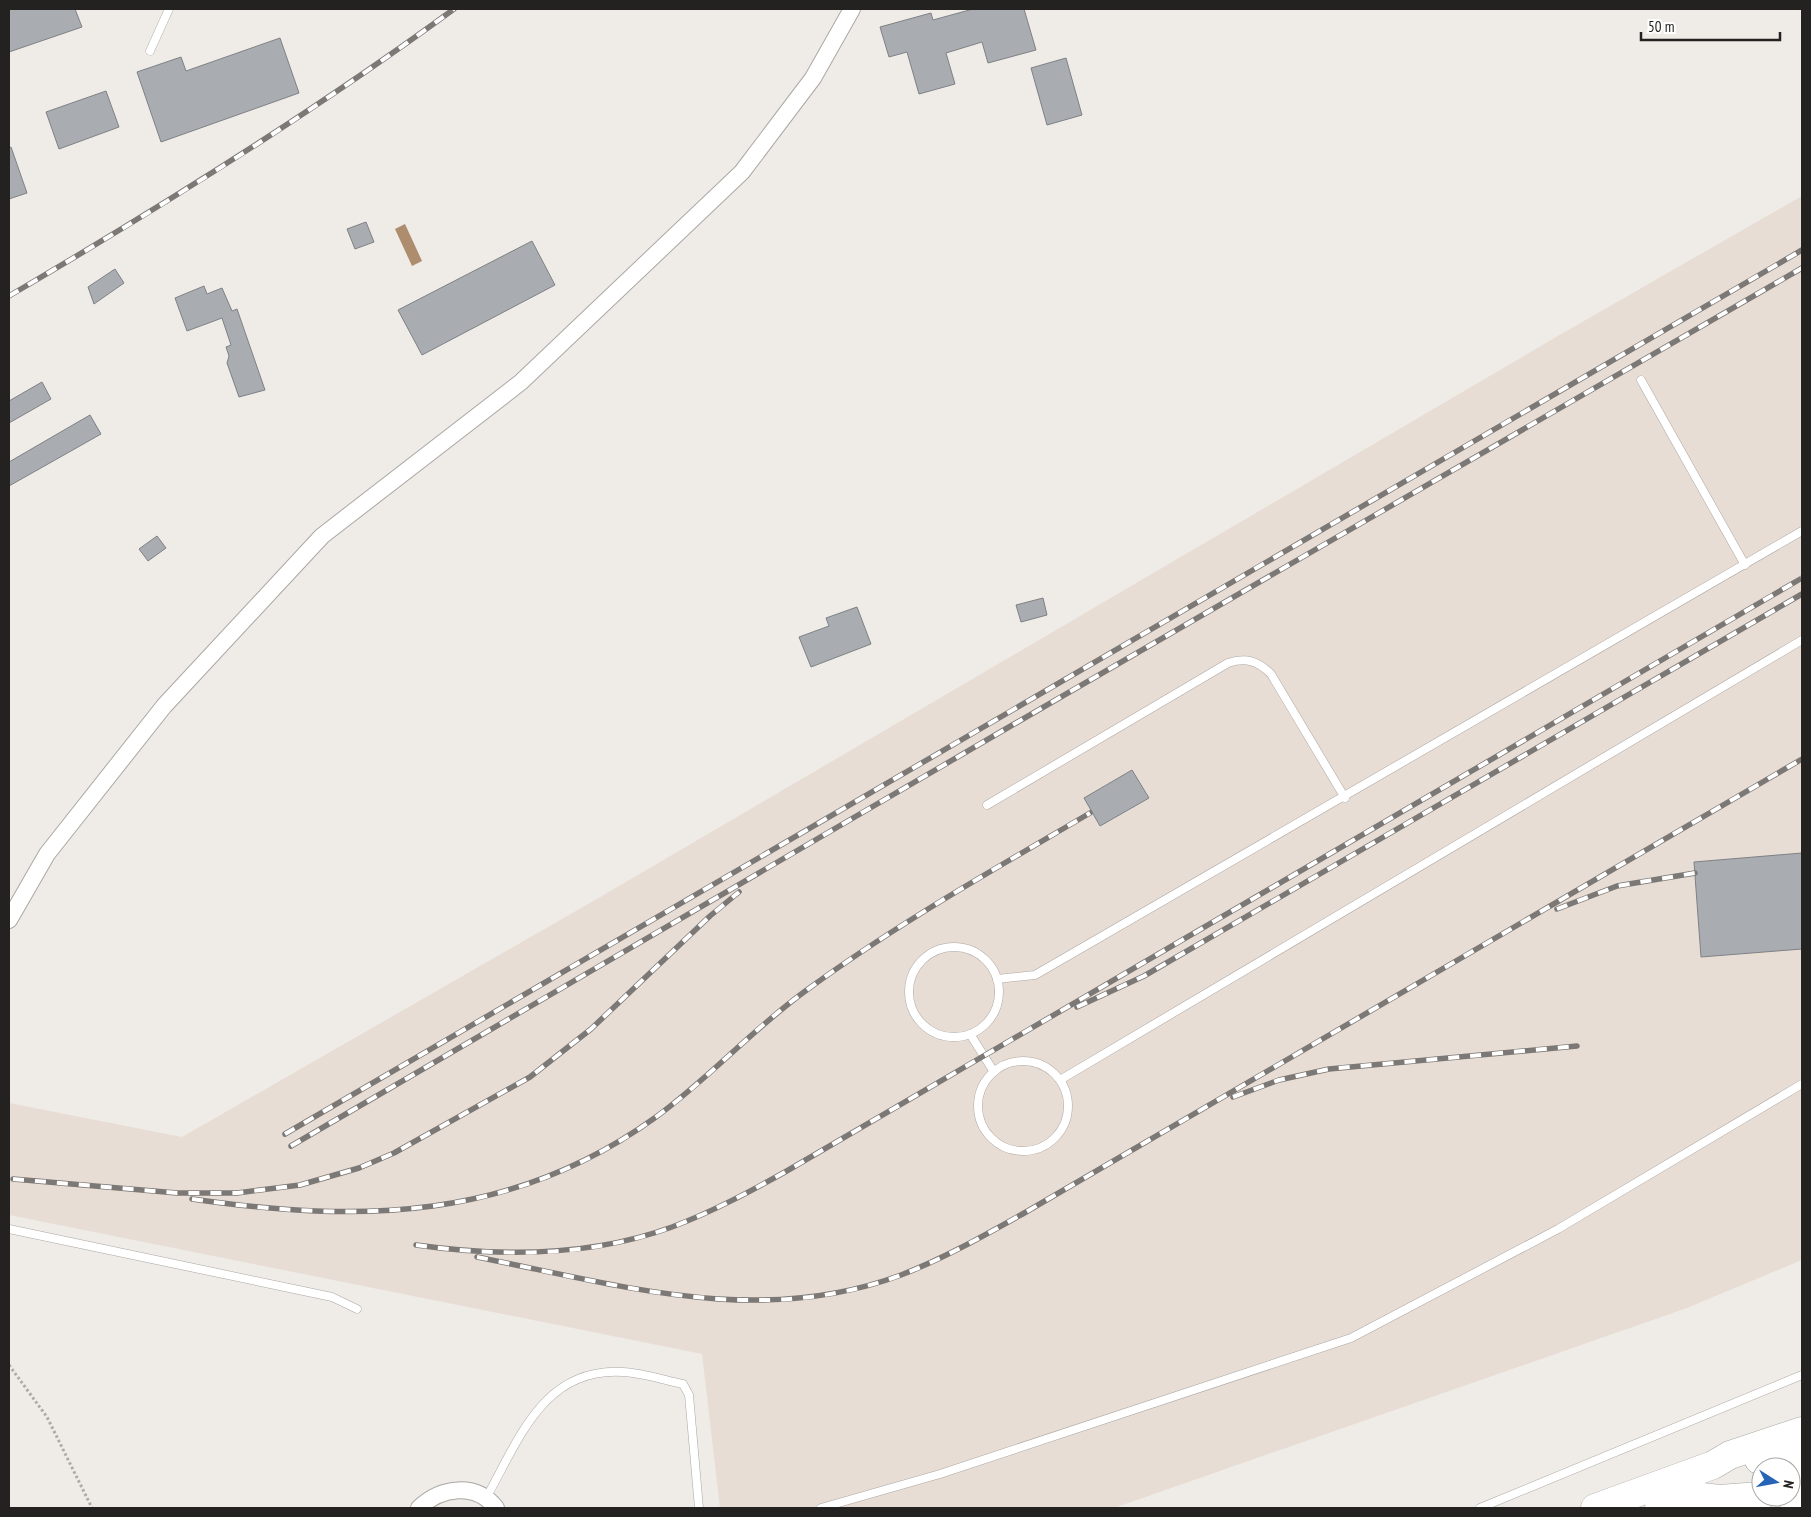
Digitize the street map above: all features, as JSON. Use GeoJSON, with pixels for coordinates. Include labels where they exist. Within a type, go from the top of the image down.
{"type":"FeatureCollection","features":[{"type":"Feature","properties":{"kind":"highway"},"geometry":{"type":"LineString","coordinates":[[1595,1508],[1713,1466],[1730,1455],[1802,1431]]}},
{"type":"Feature","properties":{"kind":"highway"},"geometry":{"type":"LineString","coordinates":[[1713,1466],[1733,1466],[1802,1452]]}},
{"type":"Feature","properties":{"kind":"highway"},"geometry":{"type":"LineString","coordinates":[[1702,1497],[1716,1487],[1751,1482]]}},
{"type":"Feature","properties":{"kind":"highway"},"geometry":{"type":"LineString","coordinates":[[1659,1508],[1702,1497],[1719,1499],[1751,1497]]}},
{"type":"Feature","properties":{"kind":"street"},"geometry":{"type":"LineString","coordinates":[[9,920],[47,854],[164,706],[322,536],[521,382],[742,172],[813,78],[852,9]]}},
{"type":"Feature","properties":{"kind":"street"},"geometry":{"type":"LineString","coordinates":[[419,1508],[428,1499],[442,1492],[457,1489],[472,1491],[491,1503]]}},
{"type":"Feature","properties":{"kind":"lane"},"geometry":{"type":"LineString","coordinates":[[150,51],[169,9]]}},
{"type":"Feature","properties":{"kind":"lane"},"geometry":{"type":"LineString","coordinates":[[1641,380],[1745,565]]}},
{"type":"Feature","properties":{"kind":"lane"},"geometry":{"type":"LineString","coordinates":[[997,979],[1035,975],[1344,798],[1802,531]]}},
{"type":"Feature","properties":{"kind":"lane"},"geometry":{"type":"LineString","coordinates":[[1060,1080],[1802,640]]}},
{"type":"Feature","properties":{"kind":"lane"},"geometry":{"type":"LineString","coordinates":[[987,805],[1228,663],[1246,660],[1257,663],[1271,674],[1344,798]]}},
{"type":"Feature","properties":{"kind":"lane"},"geometry":{"type":"LineString","coordinates":[[955,946],[968,949],[981,956],[991,966],[997,979],[999,993],[997,1006],[991,1018],[982,1027],[970,1034],[956,1037],[942,1035],[928,1029],[918,1019],[911,1007],[909,992],[911,978],[917,965],[928,955],[940,948],[955,946]]}},
{"type":"Feature","properties":{"kind":"lane"},"geometry":{"type":"LineString","coordinates":[[970,1034],[994,1072]]}},
{"type":"Feature","properties":{"kind":"lane"},"geometry":{"type":"LineString","coordinates":[[1021,1061],[1036,1063],[1050,1070],[1060,1080],[1066,1094],[1068,1108],[1065,1123],[1057,1136],[1046,1145],[1032,1150],[1017,1151],[1003,1147],[991,1138],[980,1119],[979,1097],[984,1083],[994,1072],[1007,1064],[1021,1061]]}},
{"type":"Feature","properties":{"kind":"lane"},"geometry":{"type":"LineString","coordinates":[[821,1508],[949,1471],[1351,1338],[1558,1229],[1802,1084]]}},
{"type":"Feature","properties":{"kind":"lane"},"geometry":{"type":"LineString","coordinates":[[9,1229],[332,1297],[357,1309]]}},
{"type":"Feature","properties":{"kind":"lane"},"geometry":{"type":"LineString","coordinates":[[491,1503],[528,1425],[544,1400],[562,1386],[582,1378],[594,1374],[623,1372],[684,1384],[689,1395],[699,1508]]}},
{"type":"Feature","properties":{"kind":"lane"},"geometry":{"type":"LineString","coordinates":[[1480,1508],[1802,1376]]}},
{"type":"Feature","properties":{"kind":"path"},"geometry":{"type":"LineString","coordinates":[[9,1365],[47,1417],[92,1508]]}},
{"type":"Feature","properties":{"kind":"shaded area"},"geometry":{"type":"Polygon","coordinates":[[[1802,196],[1802,1260],[1687,1308],[1114,1508],[720,1508],[702,1354],[9,1215],[9,1103],[182,1137],[602,896],[1563,333],[1802,196]]]}},
{"type":"Feature","properties":{"kind":"shaded area"},"geometry":{"type":"Polygon","coordinates":[[[405,224],[422,261],[412,266],[395,229],[405,224]]]}},
{"type":"Feature","properties":{"kind":"building"},"geometry":{"type":"Polygon","coordinates":[[[9,9],[75,9],[82,27],[9,52],[9,9]]]}},
{"type":"Feature","properties":{"kind":"building"},"geometry":{"type":"Polygon","coordinates":[[[973,9],[1024,9],[1036,50],[988,63],[982,42],[946,53],[955,84],[919,94],[907,52],[889,57],[880,27],[931,13],[933,20],[973,9]]]}},
{"type":"Feature","properties":{"kind":"building"},"geometry":{"type":"Polygon","coordinates":[[[280,38],[299,93],[161,142],[137,72],[181,57],[186,71],[280,38]]]}},
{"type":"Feature","properties":{"kind":"building"},"geometry":{"type":"Polygon","coordinates":[[[1066,58],[1082,115],[1047,125],[1031,68],[1066,58]]]}},
{"type":"Feature","properties":{"kind":"building"},"geometry":{"type":"Polygon","coordinates":[[[106,91],[119,127],[59,149],[46,112],[106,91]]]}},
{"type":"Feature","properties":{"kind":"building"},"geometry":{"type":"Polygon","coordinates":[[[11,147],[27,193],[9,199],[9,148],[11,147]]]}},
{"type":"Feature","properties":{"kind":"building"},"geometry":{"type":"Polygon","coordinates":[[[366,222],[374,242],[355,249],[347,229],[366,222]]]}},
{"type":"Feature","properties":{"kind":"building"},"geometry":{"type":"Polygon","coordinates":[[[532,241],[555,285],[422,355],[398,310],[532,241]]]}},
{"type":"Feature","properties":{"kind":"building"},"geometry":{"type":"Polygon","coordinates":[[[115,269],[124,283],[94,304],[88,287],[115,269]]]}},
{"type":"Feature","properties":{"kind":"building"},"geometry":{"type":"Polygon","coordinates":[[[204,286],[207,294],[222,288],[232,311],[237,309],[265,390],[239,397],[227,363],[229,356],[226,347],[231,345],[222,318],[187,331],[175,298],[204,286]]]}},
{"type":"Feature","properties":{"kind":"building"},"geometry":{"type":"Polygon","coordinates":[[[42,382],[51,399],[9,423],[9,401],[42,382]]]}},
{"type":"Feature","properties":{"kind":"building"},"geometry":{"type":"Polygon","coordinates":[[[90,415],[101,434],[9,486],[9,462],[90,415]]]}},
{"type":"Feature","properties":{"kind":"building"},"geometry":{"type":"Polygon","coordinates":[[[157,536],[166,548],[148,561],[139,549],[157,536]]]}},
{"type":"Feature","properties":{"kind":"building"},"geometry":{"type":"Polygon","coordinates":[[[1043,598],[1047,615],[1021,622],[1016,605],[1043,598]]]}},
{"type":"Feature","properties":{"kind":"building"},"geometry":{"type":"Polygon","coordinates":[[[857,607],[871,644],[811,667],[799,637],[829,626],[826,618],[857,607]]]}},
{"type":"Feature","properties":{"kind":"building"},"geometry":{"type":"Polygon","coordinates":[[[1132,770],[1149,798],[1100,826],[1084,798],[1132,770]]]}},
{"type":"Feature","properties":{"kind":"building"},"geometry":{"type":"Polygon","coordinates":[[[1802,853],[1802,949],[1701,957],[1694,862],[1802,853]]]}},
{"type":"Feature","properties":{"kind":"railway"},"geometry":{"type":"LineString","coordinates":[[9,296],[123,228],[291,122],[454,9]]}},
{"type":"Feature","properties":{"kind":"railway"},"geometry":{"type":"LineString","coordinates":[[285,1134],[1802,250]]}},
{"type":"Feature","properties":{"kind":"railway"},"geometry":{"type":"LineString","coordinates":[[291,1146],[1009,727],[1802,268]]}},
{"type":"Feature","properties":{"kind":"railway"},"geometry":{"type":"LineString","coordinates":[[416,1245],[448,1249],[513,1252],[546,1252],[578,1249],[641,1237],[672,1227],[716,1208],[785,1172],[1802,578]]}},
{"type":"Feature","properties":{"kind":"railway"},"geometry":{"type":"LineString","coordinates":[[1077,1007],[1144,976],[1802,594]]}},
{"type":"Feature","properties":{"kind":"railway"},"geometry":{"type":"LineString","coordinates":[[477,1257],[636,1289],[742,1300],[795,1298],[848,1291],[901,1275],[949,1254],[1026,1212],[1802,759]]}},
{"type":"Feature","properties":{"kind":"railway"},"geometry":{"type":"LineString","coordinates":[[192,1199],[254,1207],[315,1211],[375,1211],[433,1206],[490,1195],[546,1177],[602,1151],[656,1117],[694,1087],[785,1007],[838,967],[945,899],[1090,813]]}},
{"type":"Feature","properties":{"kind":"railway"},"geometry":{"type":"LineString","coordinates":[[1557,909],[1617,886],[1695,873]]}},
{"type":"Feature","properties":{"kind":"railway"},"geometry":{"type":"LineString","coordinates":[[13,1179],[177,1193],[237,1193],[300,1185],[359,1168],[394,1153],[530,1077],[591,1029],[710,916],[739,892]]}},
{"type":"Feature","properties":{"kind":"railway"},"geometry":{"type":"LineString","coordinates":[[1233,1097],[1279,1080],[1329,1069],[1577,1046]]}}]}
